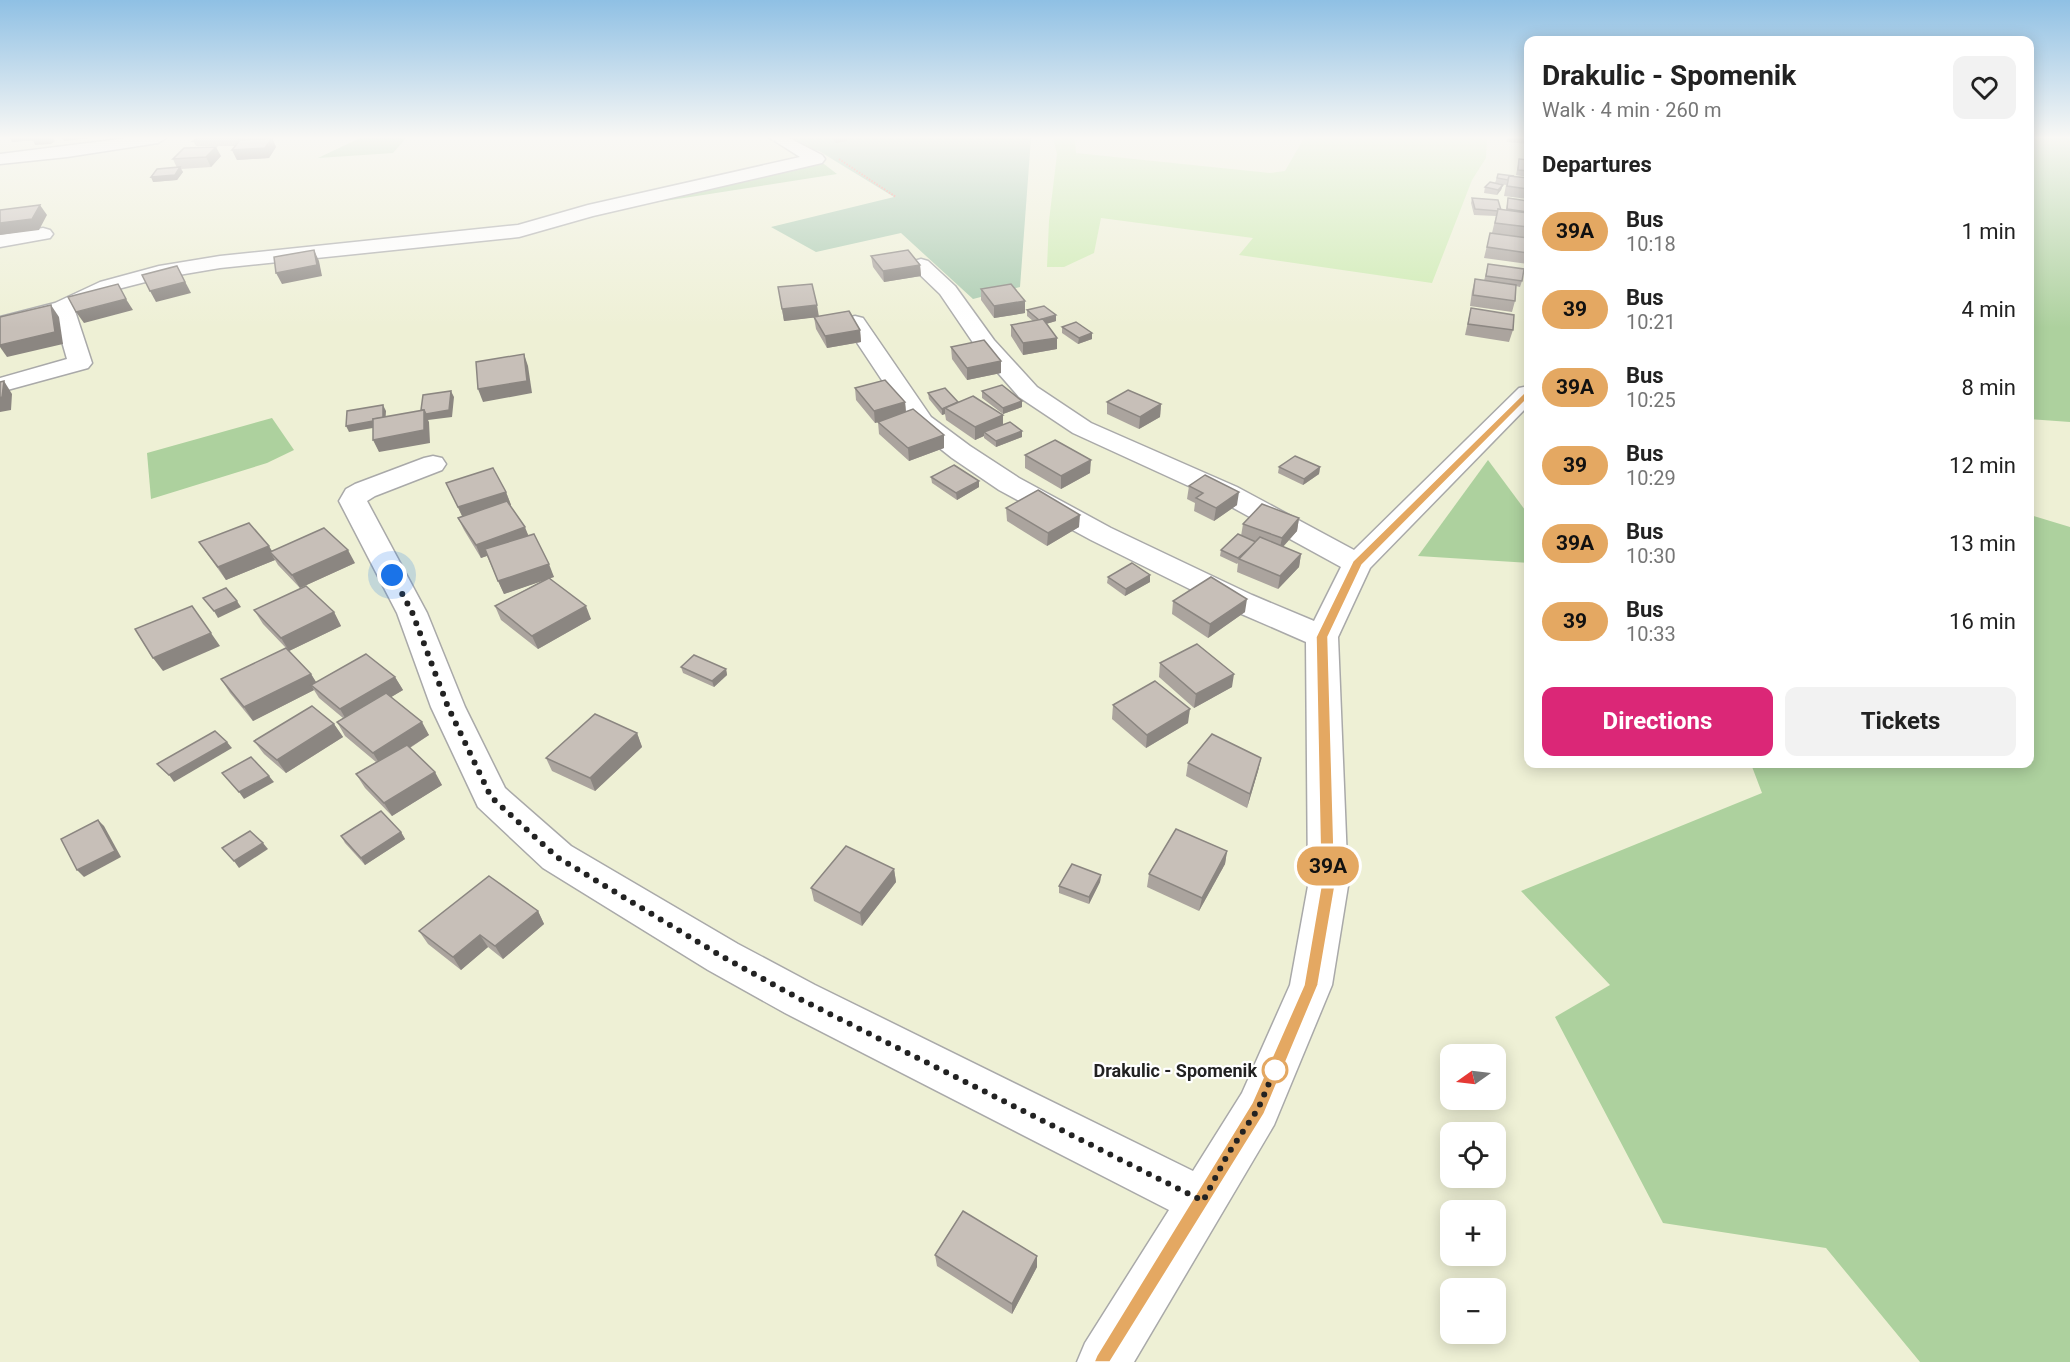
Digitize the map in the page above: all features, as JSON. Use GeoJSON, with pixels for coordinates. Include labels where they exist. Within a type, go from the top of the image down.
{"type":"FeatureCollection","features":[{"type":"Feature","properties":{"kind":"street"},"geometry":{"type":"LineString","coordinates":[[0,324],[63,308],[107,286],[159,272],[255,258],[519,231],[629,202]]}},
{"type":"Feature","properties":{"kind":"street"},"geometry":{"type":"LineString","coordinates":[[0,241],[43,234]]}},
{"type":"Feature","properties":{"kind":"street"},"geometry":{"type":"LineString","coordinates":[[921,265],[948,290],[986,345],[1028,392],[1082,428],[1227,493],[1357,564]]}},
{"type":"Feature","properties":{"kind":"street"},"geometry":{"type":"LineString","coordinates":[[0,385],[80,363],[63,308]]}},
{"type":"Feature","properties":{"kind":"street"},"geometry":{"type":"LineString","coordinates":[[855,323],[922,422],[962,452],[1010,484],[1101,534],[1241,602],[1322,637]]}},
{"type":"Feature","properties":{"kind":"street"},"geometry":{"type":"LineString","coordinates":[[1104,1362],[1203,1201],[1228,1154],[1258,1109],[1311,985],[1328,886],[1322,637],[1357,564],[1524,397]]}},
{"type":"Feature","properties":{"kind":"street"},"geometry":{"type":"LineString","coordinates":[[433,464],[365,490],[356,495],[353,501],[412,612],[448,707],[491,797],[557,857],[723,957],[864,1032],[1203,1201]]}},
{"type":"Feature","properties":{"kind":"green space"},"geometry":{"type":"Polygon","coordinates":[[[0,202],[1524,202],[1524,768],[2034,768],[2034,202],[2070,202],[2070,1362],[0,1362],[0,202]]]}},
{"type":"Feature","properties":{"kind":"green space"},"geometry":{"type":"Polygon","coordinates":[[[642,202],[661,202],[607,210],[642,202]]]}},
{"type":"Feature","properties":{"kind":"green space"},"geometry":{"type":"Polygon","coordinates":[[[875,202],[1026,202],[1020,287],[973,299],[901,233],[816,252],[771,227],[875,202]]]}},
{"type":"Feature","properties":{"kind":"green space"},"geometry":{"type":"Polygon","coordinates":[[[1051,202],[1464,202],[1432,283],[1239,255],[1253,238],[1101,218],[1094,253],[1064,267],[1047,267],[1051,202]]]}},
{"type":"Feature","properties":{"kind":"green space"},"geometry":{"type":"Polygon","coordinates":[[[2034,202],[2070,202],[2070,422],[2034,419],[2034,202]]]}},
{"type":"Feature","properties":{"kind":"green space"},"geometry":{"type":"Polygon","coordinates":[[[272,418],[294,450],[267,463],[151,499],[147,453],[272,418]]]}},
{"type":"Feature","properties":{"kind":"green space"},"geometry":{"type":"Polygon","coordinates":[[[1488,460],[1524,509],[1524,563],[1418,556],[1488,460]]]}},
{"type":"Feature","properties":{"kind":"green space"},"geometry":{"type":"Polygon","coordinates":[[[2034,516],[2070,527],[2070,1362],[1920,1362],[1826,1248],[1663,1223],[1555,1017],[1610,985],[1521,891],[1762,793],[1753,768],[2034,768],[2034,516]]]}},
{"type":"Feature","properties":{"kind":"building"},"geometry":{"type":"Polygon","coordinates":[[[1473,202],[1498,202],[1501,210],[1498,209],[1498,211],[1475,209],[1473,202]]]}},
{"type":"Feature","properties":{"kind":"building"},"geometry":{"type":"Polygon","coordinates":[[[1508,202],[1524,202],[1524,211],[1507,209],[1508,202]]]}},
{"type":"Feature","properties":{"kind":"building"},"geometry":{"type":"Polygon","coordinates":[[[40,205],[32,219],[0,223],[0,210],[40,205]]]}},
{"type":"Feature","properties":{"kind":"building"},"geometry":{"type":"Polygon","coordinates":[[[1498,209],[1524,212],[1524,227],[1495,223],[1498,209]]]}},
{"type":"Feature","properties":{"kind":"building"},"geometry":{"type":"Polygon","coordinates":[[[1490,233],[1524,237],[1524,252],[1487,247],[1490,233]]]}},
{"type":"Feature","properties":{"kind":"building"},"geometry":{"type":"Polygon","coordinates":[[[314,250],[317,265],[276,273],[274,257],[314,250]]]}},
{"type":"Feature","properties":{"kind":"building"},"geometry":{"type":"Polygon","coordinates":[[[908,250],[920,265],[883,271],[871,256],[908,250]]]}},
{"type":"Feature","properties":{"kind":"building"},"geometry":{"type":"Polygon","coordinates":[[[1488,264],[1524,269],[1522,281],[1486,276],[1488,264]]]}},
{"type":"Feature","properties":{"kind":"building"},"geometry":{"type":"Polygon","coordinates":[[[177,266],[185,282],[150,291],[142,275],[177,266]]]}},
{"type":"Feature","properties":{"kind":"building"},"geometry":{"type":"Polygon","coordinates":[[[1475,279],[1516,285],[1515,301],[1473,295],[1475,279]]]}},
{"type":"Feature","properties":{"kind":"building"},"geometry":{"type":"Polygon","coordinates":[[[118,284],[126,299],[76,312],[68,297],[118,284]]]}},
{"type":"Feature","properties":{"kind":"building"},"geometry":{"type":"Polygon","coordinates":[[[812,284],[817,305],[782,309],[778,287],[812,284]]]}},
{"type":"Feature","properties":{"kind":"building"},"geometry":{"type":"Polygon","coordinates":[[[1011,284],[1025,301],[994,306],[981,289],[1011,284]]]}},
{"type":"Feature","properties":{"kind":"building"},"geometry":{"type":"Polygon","coordinates":[[[51,305],[55,332],[0,345],[0,317],[51,305]]]}},
{"type":"Feature","properties":{"kind":"building"},"geometry":{"type":"Polygon","coordinates":[[[1044,306],[1056,315],[1039,320],[1027,310],[1044,306]]]}},
{"type":"Feature","properties":{"kind":"building"},"geometry":{"type":"Polygon","coordinates":[[[1471,308],[1514,315],[1513,330],[1468,324],[1471,308]]]}},
{"type":"Feature","properties":{"kind":"building"},"geometry":{"type":"Polygon","coordinates":[[[849,311],[860,330],[825,336],[814,317],[849,311]]]}},
{"type":"Feature","properties":{"kind":"building"},"geometry":{"type":"Polygon","coordinates":[[[1043,319],[1057,338],[1023,343],[1011,325],[1043,319]]]}},
{"type":"Feature","properties":{"kind":"building"},"geometry":{"type":"Polygon","coordinates":[[[1076,322],[1092,333],[1079,338],[1062,327],[1076,322]]]}},
{"type":"Feature","properties":{"kind":"building"},"geometry":{"type":"Polygon","coordinates":[[[984,340],[1001,361],[967,368],[951,347],[984,340]]]}},
{"type":"Feature","properties":{"kind":"building"},"geometry":{"type":"Polygon","coordinates":[[[524,354],[527,381],[478,389],[476,362],[524,354]]]}},
{"type":"Feature","properties":{"kind":"building"},"geometry":{"type":"Polygon","coordinates":[[[885,380],[905,402],[874,411],[855,388],[885,380]]]}},
{"type":"Feature","properties":{"kind":"building"},"geometry":{"type":"Polygon","coordinates":[[[4,381],[2,397],[0,398],[0,382],[4,381]]]}},
{"type":"Feature","properties":{"kind":"building"},"geometry":{"type":"Polygon","coordinates":[[[1002,385],[1022,401],[1003,408],[982,391],[1002,385]]]}},
{"type":"Feature","properties":{"kind":"building"},"geometry":{"type":"Polygon","coordinates":[[[945,388],[958,402],[942,409],[928,393],[945,388]]]}},
{"type":"Feature","properties":{"kind":"building"},"geometry":{"type":"Polygon","coordinates":[[[1128,390],[1161,404],[1140,417],[1107,402],[1128,390]]]}},
{"type":"Feature","properties":{"kind":"building"},"geometry":{"type":"Polygon","coordinates":[[[451,391],[449,410],[426,414],[424,410],[421,410],[423,395],[451,391]]]}},
{"type":"Feature","properties":{"kind":"building"},"geometry":{"type":"Polygon","coordinates":[[[973,396],[1003,415],[975,427],[945,408],[973,396]]]}},
{"type":"Feature","properties":{"kind":"building"},"geometry":{"type":"Polygon","coordinates":[[[383,405],[383,418],[346,426],[347,411],[383,405]]]}},
{"type":"Feature","properties":{"kind":"building"},"geometry":{"type":"Polygon","coordinates":[[[913,409],[944,435],[908,448],[878,422],[913,409]]]}},
{"type":"Feature","properties":{"kind":"building"},"geometry":{"type":"Polygon","coordinates":[[[424,410],[424,430],[373,440],[373,419],[424,410]]]}},
{"type":"Feature","properties":{"kind":"building"},"geometry":{"type":"Polygon","coordinates":[[[1010,422],[1022,431],[996,441],[984,432],[1010,422]]]}},
{"type":"Feature","properties":{"kind":"building"},"geometry":{"type":"Polygon","coordinates":[[[1055,440],[1091,460],[1061,476],[1025,455],[1055,440]]]}},
{"type":"Feature","properties":{"kind":"building"},"geometry":{"type":"Polygon","coordinates":[[[1295,456],[1320,467],[1304,479],[1279,467],[1295,456]]]}},
{"type":"Feature","properties":{"kind":"building"},"geometry":{"type":"Polygon","coordinates":[[[954,465],[979,481],[956,493],[931,477],[954,465]]]}},
{"type":"Feature","properties":{"kind":"building"},"geometry":{"type":"Polygon","coordinates":[[[493,468],[506,492],[458,507],[446,483],[493,468]]]}},
{"type":"Feature","properties":{"kind":"building"},"geometry":{"type":"Polygon","coordinates":[[[1205,475],[1239,492],[1216,508],[1196,498],[1203,493],[1189,486],[1205,475]]]}},
{"type":"Feature","properties":{"kind":"building"},"geometry":{"type":"Polygon","coordinates":[[[1038,490],[1080,515],[1048,533],[1006,508],[1038,490]]]}},
{"type":"Feature","properties":{"kind":"building"},"geometry":{"type":"Polygon","coordinates":[[[507,501],[525,527],[476,545],[458,518],[507,501]]]}},
{"type":"Feature","properties":{"kind":"building"},"geometry":{"type":"Polygon","coordinates":[[[1262,504],[1299,518],[1282,538],[1243,524],[1262,504]]]}},
{"type":"Feature","properties":{"kind":"building"},"geometry":{"type":"Polygon","coordinates":[[[249,523],[269,546],[218,567],[199,542],[249,523]]]}},
{"type":"Feature","properties":{"kind":"building"},"geometry":{"type":"Polygon","coordinates":[[[324,528],[348,550],[292,575],[270,552],[324,528]]]}},
{"type":"Feature","properties":{"kind":"building"},"geometry":{"type":"Polygon","coordinates":[[[534,534],[549,564],[498,581],[485,549],[534,534]]]}},
{"type":"Feature","properties":{"kind":"building"},"geometry":{"type":"Polygon","coordinates":[[[1238,534],[1256,542],[1238,558],[1221,550],[1238,534]]]}},
{"type":"Feature","properties":{"kind":"building"},"geometry":{"type":"Polygon","coordinates":[[[1260,537],[1301,554],[1280,576],[1239,559],[1260,537]]]}},
{"type":"Feature","properties":{"kind":"building"},"geometry":{"type":"Polygon","coordinates":[[[1132,563],[1150,575],[1126,589],[1108,577],[1132,563]]]}},
{"type":"Feature","properties":{"kind":"building"},"geometry":{"type":"Polygon","coordinates":[[[1211,577],[1247,599],[1210,624],[1173,601],[1211,577]]]}},
{"type":"Feature","properties":{"kind":"building"},"geometry":{"type":"Polygon","coordinates":[[[549,578],[586,606],[532,636],[495,606],[549,578]]]}},
{"type":"Feature","properties":{"kind":"building"},"geometry":{"type":"Polygon","coordinates":[[[306,586],[334,612],[281,638],[254,610],[306,586]]]}},
{"type":"Feature","properties":{"kind":"building"},"geometry":{"type":"Polygon","coordinates":[[[226,588],[237,601],[214,611],[203,598],[226,588]]]}},
{"type":"Feature","properties":{"kind":"building"},"geometry":{"type":"Polygon","coordinates":[[[192,606],[211,633],[153,658],[135,629],[192,606]]]}},
{"type":"Feature","properties":{"kind":"building"},"geometry":{"type":"Polygon","coordinates":[[[1197,644],[1234,674],[1196,694],[1160,663],[1197,644]]]}},
{"type":"Feature","properties":{"kind":"building"},"geometry":{"type":"Polygon","coordinates":[[[286,648],[311,674],[244,707],[221,679],[286,648]]]}},
{"type":"Feature","properties":{"kind":"building"},"geometry":{"type":"Polygon","coordinates":[[[366,654],[395,677],[340,709],[311,685],[366,654]]]}},
{"type":"Feature","properties":{"kind":"building"},"geometry":{"type":"Polygon","coordinates":[[[694,655],[726,669],[712,681],[681,667],[694,655]]]}},
{"type":"Feature","properties":{"kind":"building"},"geometry":{"type":"Polygon","coordinates":[[[1155,681],[1190,709],[1147,735],[1113,705],[1155,681]]]}},
{"type":"Feature","properties":{"kind":"building"},"geometry":{"type":"Polygon","coordinates":[[[386,693],[422,722],[373,753],[337,722],[386,693]]]}},
{"type":"Feature","properties":{"kind":"building"},"geometry":{"type":"Polygon","coordinates":[[[312,706],[334,724],[277,760],[254,741],[312,706]]]}},
{"type":"Feature","properties":{"kind":"building"},"geometry":{"type":"Polygon","coordinates":[[[595,714],[637,733],[590,778],[546,758],[595,714]]]}},
{"type":"Feature","properties":{"kind":"building"},"geometry":{"type":"Polygon","coordinates":[[[215,731],[227,742],[169,775],[157,764],[215,731]]]}},
{"type":"Feature","properties":{"kind":"building"},"geometry":{"type":"Polygon","coordinates":[[[1212,734],[1261,758],[1250,794],[1188,763],[1212,734]]]}},
{"type":"Feature","properties":{"kind":"building"},"geometry":{"type":"Polygon","coordinates":[[[407,745],[435,772],[384,803],[356,774],[407,745]]]}},
{"type":"Feature","properties":{"kind":"building"},"geometry":{"type":"Polygon","coordinates":[[[251,757],[269,776],[239,792],[222,773],[251,757]]]}},
{"type":"Feature","properties":{"kind":"building"},"geometry":{"type":"Polygon","coordinates":[[[381,811],[401,832],[361,858],[341,836],[381,811]]]}},
{"type":"Feature","properties":{"kind":"building"},"geometry":{"type":"Polygon","coordinates":[[[98,820],[115,851],[77,870],[61,839],[98,820]]]}},
{"type":"Feature","properties":{"kind":"building"},"geometry":{"type":"Polygon","coordinates":[[[1176,829],[1227,851],[1202,898],[1149,874],[1176,829]]]}},
{"type":"Feature","properties":{"kind":"building"},"geometry":{"type":"Polygon","coordinates":[[[250,831],[263,843],[234,861],[222,848],[250,831]]]}},
{"type":"Feature","properties":{"kind":"building"},"geometry":{"type":"Polygon","coordinates":[[[846,846],[894,869],[860,913],[811,888],[846,846]]]}},
{"type":"Feature","properties":{"kind":"building"},"geometry":{"type":"Polygon","coordinates":[[[1072,864],[1101,875],[1089,897],[1059,886],[1072,864]]]}},
{"type":"Feature","properties":{"kind":"building"},"geometry":{"type":"Polygon","coordinates":[[[489,876],[538,911],[495,946],[480,935],[453,957],[419,931],[489,876]]]}},
{"type":"Feature","properties":{"kind":"building"},"geometry":{"type":"Polygon","coordinates":[[[963,1211],[1037,1256],[1012,1304],[935,1255],[963,1211]]]}},
{"type":"Feature","properties":{"kind":"bus line","name":"39A"},"geometry":{"type":"LineString","coordinates":[[1104,1362],[1203,1201],[1228,1154],[1258,1109],[1311,985],[1328,886],[1322,637],[1357,564],[1524,397]]}},
{"type":"Feature","properties":{"kind":"place","name":"Drakulic - Spomenik"},"geometry":{"type":"Point","coordinates":[1275,1070]}},
{"type":"Feature","properties":{"kind":"route"},"geometry":{"type":"LineString","coordinates":[[392,575],[412,612],[448,707],[491,797],[557,857],[723,957],[864,1032],[1203,1201],[1228,1154],[1258,1109],[1276,1067],[1275,1070]]}}]}
